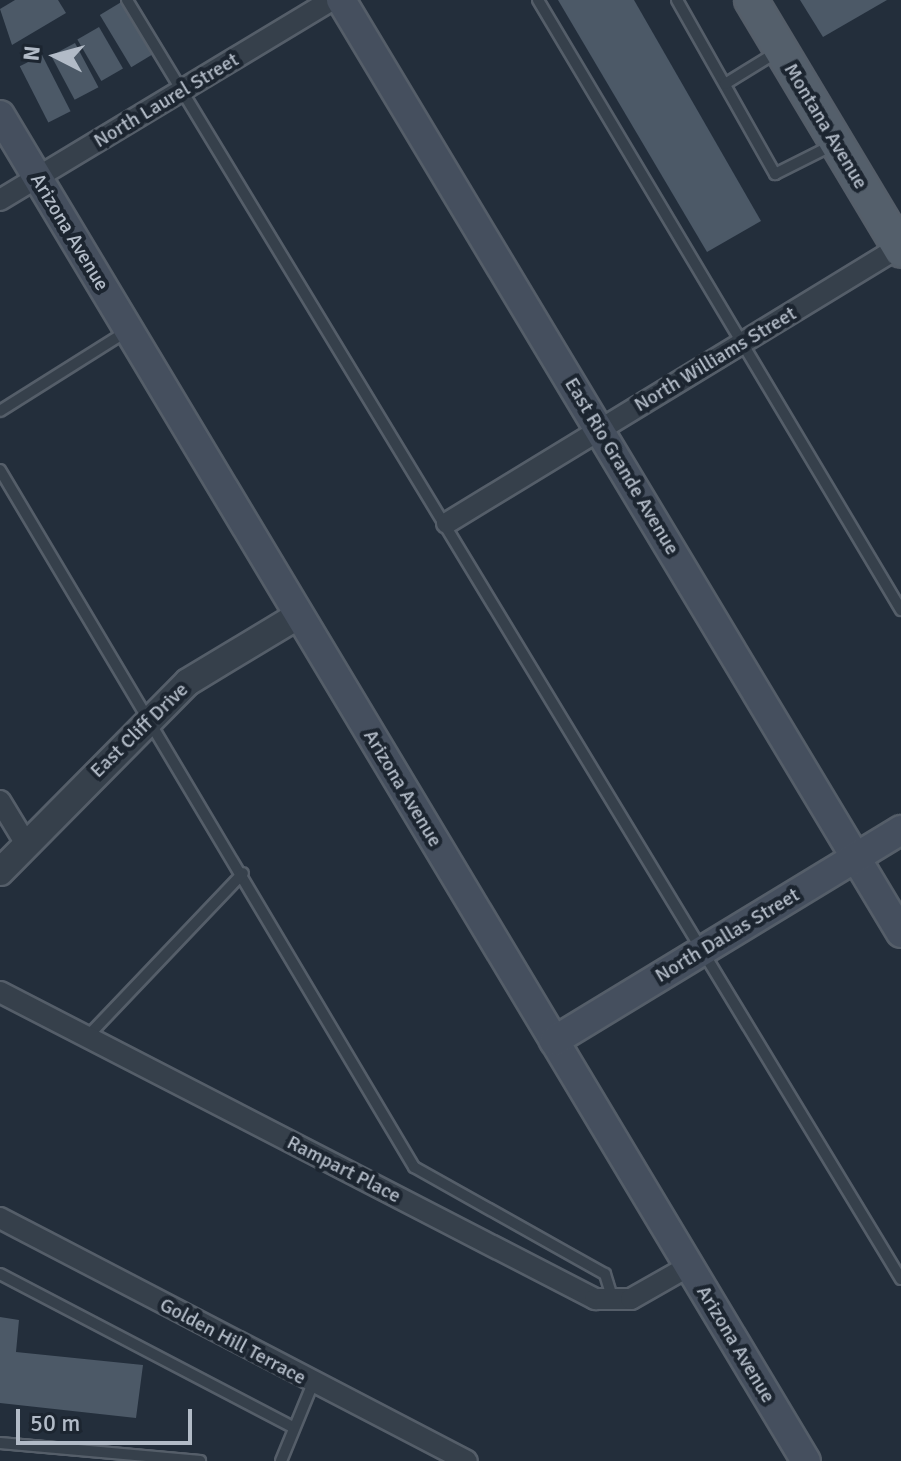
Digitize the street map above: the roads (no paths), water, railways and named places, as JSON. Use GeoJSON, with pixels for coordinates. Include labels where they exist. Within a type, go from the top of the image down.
{"type":"FeatureCollection","features":[{"type":"Feature","properties":{"kind":"main road","name":"East Rio Grande Avenue"},"geometry":{"type":"LineString","coordinates":[[341,0],[901,933]]}},
{"type":"Feature","properties":{"kind":"main road","name":"Montana Avenue"},"geometry":{"type":"LineString","coordinates":[[751,0],[900,248]]}},
{"type":"Feature","properties":{"kind":"main road","name":"Arizona Avenue"},"geometry":{"type":"LineString","coordinates":[[0,115],[806,1461]]}},
{"type":"Feature","properties":{"kind":"main road","name":"North Dallas Street"},"geometry":{"type":"LineString","coordinates":[[554,1041],[901,830]]}},
{"type":"Feature","properties":{"kind":"street","name":"North Laurel Street"},"geometry":{"type":"LineString","coordinates":[[0,200],[332,0]]}},
{"type":"Feature","properties":{"kind":"street","name":"North Williams Street"},"geometry":{"type":"LineString","coordinates":[[447,523],[900,248]]}},
{"type":"Feature","properties":{"kind":"street","name":"East Cliff Drive"},"geometry":{"type":"LineString","coordinates":[[0,872],[149,716],[188,682],[299,615]]}},
{"type":"Feature","properties":{"kind":"street"},"geometry":{"type":"LineString","coordinates":[[0,801],[26,844]]}},
{"type":"Feature","properties":{"kind":"street","name":"Rampart Place"},"geometry":{"type":"LineString","coordinates":[[0,992],[613,1302]]}},
{"type":"Feature","properties":{"kind":"street","name":"Golden Hill Terrace"},"geometry":{"type":"LineString","coordinates":[[0,1218],[467,1461]]}},
{"type":"Feature","properties":{"kind":"street"},"geometry":{"type":"LineString","coordinates":[[613,1302],[689,1266]]}},
{"type":"Feature","properties":{"kind":"lane"},"geometry":{"type":"LineString","coordinates":[[127,0],[447,523],[701,952],[901,1279]]}},
{"type":"Feature","properties":{"kind":"lane"},"geometry":{"type":"LineString","coordinates":[[538,0],[901,610]]}},
{"type":"Feature","properties":{"kind":"lane"},"geometry":{"type":"LineString","coordinates":[[677,0],[775,174],[836,143]]}},
{"type":"Feature","properties":{"kind":"lane"},"geometry":{"type":"LineString","coordinates":[[725,84],[781,50]]}},
{"type":"Feature","properties":{"kind":"lane"},"geometry":{"type":"LineString","coordinates":[[0,411],[129,330]]}},
{"type":"Feature","properties":{"kind":"lane"},"geometry":{"type":"LineString","coordinates":[[0,470],[243,873],[414,1167],[605,1274],[613,1302]]}},
{"type":"Feature","properties":{"kind":"lane"},"geometry":{"type":"LineString","coordinates":[[87,1037],[243,873]]}},
{"type":"Feature","properties":{"kind":"lane"},"geometry":{"type":"LineString","coordinates":[[0,1274],[291,1426]]}},
{"type":"Feature","properties":{"kind":"lane"},"geometry":{"type":"LineString","coordinates":[[281,1461],[291,1426],[313,1383]]}},
{"type":"Feature","properties":{"kind":"lane"},"geometry":{"type":"LineString","coordinates":[[0,1443],[200,1461]]}}]}
